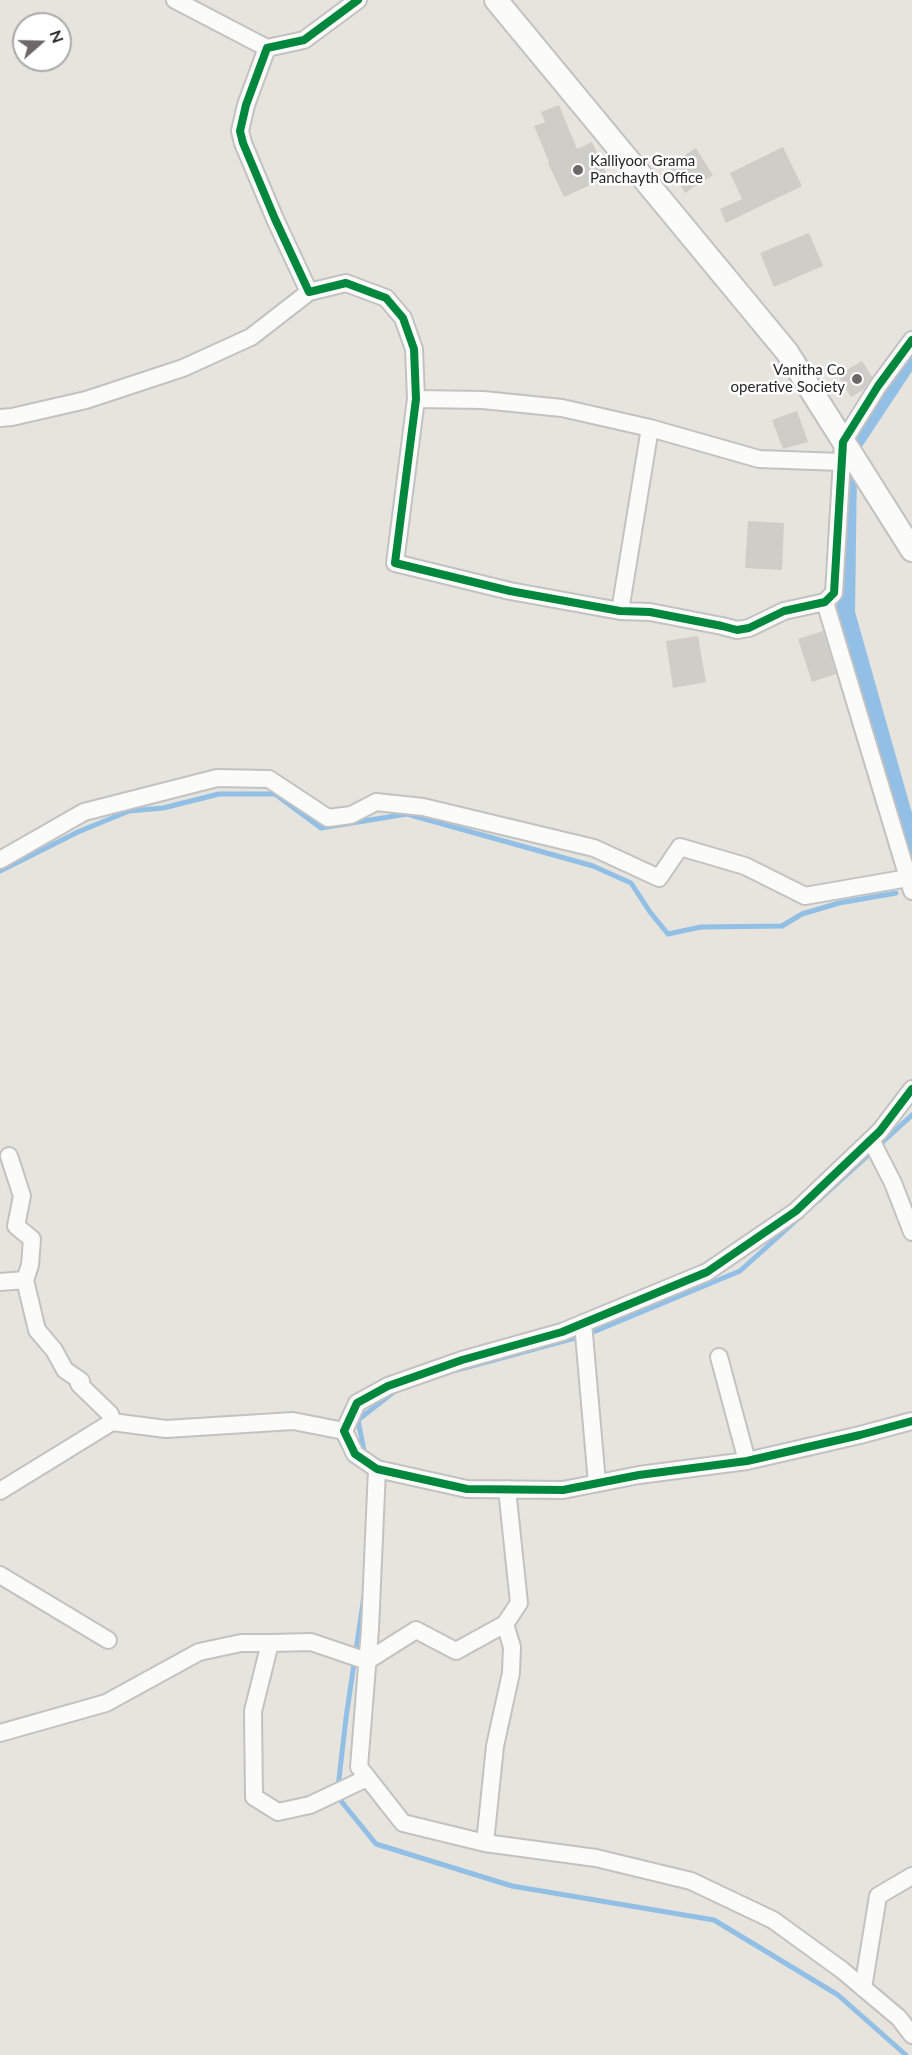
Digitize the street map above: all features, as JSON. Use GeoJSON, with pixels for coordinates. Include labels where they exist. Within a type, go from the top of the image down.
{"type":"FeatureCollection","features":[{"type":"Feature","properties":{"kind":"main road"},"geometry":{"type":"LineString","coordinates":[[496,0],[787,352],[842,452],[912,550]]}},
{"type":"Feature","properties":{"kind":"street"},"geometry":{"type":"LineString","coordinates":[[175,0],[267,48],[304,40],[357,0]]}},
{"type":"Feature","properties":{"kind":"street"},"geometry":{"type":"LineString","coordinates":[[267,48],[246,105],[240,131],[266,197],[309,292]]}},
{"type":"Feature","properties":{"kind":"street"},"geometry":{"type":"LineString","coordinates":[[0,418],[86,400],[183,368],[251,337],[309,292],[346,283],[386,298],[403,318],[414,349],[416,399],[394,563],[510,591],[620,611],[650,612],[737,630],[749,628],[784,611],[825,602],[834,593],[842,452],[878,386],[912,340]]}},
{"type":"Feature","properties":{"kind":"street"},"geometry":{"type":"LineString","coordinates":[[416,399],[483,400],[562,408],[650,428],[759,459],[842,452]]}},
{"type":"Feature","properties":{"kind":"street"},"geometry":{"type":"LineString","coordinates":[[620,611],[650,428]]}},
{"type":"Feature","properties":{"kind":"street"},"geometry":{"type":"LineString","coordinates":[[0,860],[84,812],[217,778],[269,779],[328,818],[351,815],[376,802],[423,807],[594,848],[659,878],[680,847],[745,866],[805,896],[910,884],[825,602]]}},
{"type":"Feature","properties":{"kind":"street"},"geometry":{"type":"LineString","coordinates":[[344,1431],[357,1403],[388,1386],[462,1360],[562,1332],[707,1272],[796,1211],[871,1141],[912,1089]]}},
{"type":"Feature","properties":{"kind":"street"},"geometry":{"type":"LineString","coordinates":[[871,1141],[893,1183],[912,1232]]}},
{"type":"Feature","properties":{"kind":"street"},"geometry":{"type":"LineString","coordinates":[[9,1156],[22,1196],[16,1226],[32,1239],[30,1265],[25,1280],[37,1330],[54,1350],[65,1370],[81,1381],[79,1384],[110,1414],[112,1422]]}},
{"type":"Feature","properties":{"kind":"street"},"geometry":{"type":"LineString","coordinates":[[0,1282],[25,1280]]}},
{"type":"Feature","properties":{"kind":"street"},"geometry":{"type":"LineString","coordinates":[[583,1324],[597,1483]]}},
{"type":"Feature","properties":{"kind":"street"},"geometry":{"type":"LineString","coordinates":[[719,1357],[747,1461]]}},
{"type":"Feature","properties":{"kind":"street"},"geometry":{"type":"LineString","coordinates":[[0,1491],[112,1422],[166,1429],[293,1421],[344,1431]]}},
{"type":"Feature","properties":{"kind":"street"},"geometry":{"type":"LineString","coordinates":[[344,1431],[355,1454],[377,1469],[467,1489],[563,1490],[747,1461],[912,1421]]}},
{"type":"Feature","properties":{"kind":"street"},"geometry":{"type":"LineString","coordinates":[[377,1469],[359,1767],[403,1823],[485,1843],[596,1858],[691,1881],[773,1920],[863,1988],[899,2018],[912,2035]]}},
{"type":"Feature","properties":{"kind":"street"},"geometry":{"type":"LineString","coordinates":[[367,1661],[416,1630],[456,1651],[506,1624],[519,1603],[507,1489]]}},
{"type":"Feature","properties":{"kind":"street"},"geometry":{"type":"LineString","coordinates":[[0,1575],[108,1640]]}},
{"type":"Feature","properties":{"kind":"street"},"geometry":{"type":"LineString","coordinates":[[485,1843],[495,1746],[512,1673],[512,1647],[506,1624]]}},
{"type":"Feature","properties":{"kind":"street"},"geometry":{"type":"LineString","coordinates":[[0,1733],[106,1703],[199,1652],[241,1643],[311,1642],[367,1661]]}},
{"type":"Feature","properties":{"kind":"street"},"geometry":{"type":"LineString","coordinates":[[270,1643],[253,1711],[254,1797],[278,1812],[310,1805],[367,1778]]}},
{"type":"Feature","properties":{"kind":"street"},"geometry":{"type":"LineString","coordinates":[[863,1988],[878,1896],[912,1876]]}},
{"type":"Feature","properties":{"kind":"building"},"geometry":{"type":"Polygon","coordinates":[[[559,105],[577,149],[592,142],[608,177],[564,197],[534,126],[545,122],[541,112],[559,105]]]}},
{"type":"Feature","properties":{"kind":"building"},"geometry":{"type":"Polygon","coordinates":[[[783,147],[802,186],[726,223],[720,209],[742,199],[730,173],[783,147]]]}},
{"type":"Feature","properties":{"kind":"building"},"geometry":{"type":"Polygon","coordinates":[[[696,148],[713,175],[685,193],[668,166],[696,148]]]}},
{"type":"Feature","properties":{"kind":"building"},"geometry":{"type":"Polygon","coordinates":[[[809,233],[823,266],[774,287],[760,253],[809,233]]]}},
{"type":"Feature","properties":{"kind":"building","name":"Vanitha Co operative Society"},"geometry":{"type":"Polygon","coordinates":[[[862,361],[872,377],[863,390],[851,397],[838,375],[862,361]]]}},
{"type":"Feature","properties":{"kind":"building"},"geometry":{"type":"Polygon","coordinates":[[[797,411],[808,442],[783,449],[772,420],[797,411]]]}},
{"type":"Feature","properties":{"kind":"building"},"geometry":{"type":"Polygon","coordinates":[[[748,521],[784,523],[782,570],[745,568],[748,521]]]}},
{"type":"Feature","properties":{"kind":"building"},"geometry":{"type":"Polygon","coordinates":[[[823,631],[836,674],[812,682],[798,639],[823,631]]]}},
{"type":"Feature","properties":{"kind":"building"},"geometry":{"type":"Polygon","coordinates":[[[698,636],[706,682],[673,688],[666,641],[698,636]]]}},
{"type":"Feature","properties":{"kind":"waterway"},"geometry":{"type":"LineString","coordinates":[[851,447],[912,355]]}},
{"type":"Feature","properties":{"kind":"waterway"},"geometry":{"type":"LineString","coordinates":[[848,471],[846,613],[912,846]]}},
{"type":"Feature","properties":{"kind":"waterway"},"geometry":{"type":"LineString","coordinates":[[0,871],[78,832],[129,811],[163,808],[219,794],[275,794],[321,828],[407,814],[593,866],[631,883],[668,934],[701,927],[782,926],[802,914],[839,903],[896,893]]}},
{"type":"Feature","properties":{"kind":"waterway"},"geometry":{"type":"LineString","coordinates":[[818,1201],[912,1115]]}},
{"type":"Feature","properties":{"kind":"waterway"},"geometry":{"type":"LineString","coordinates":[[457,1370],[586,1335],[740,1271],[800,1217]]}},
{"type":"Feature","properties":{"kind":"waterway"},"geometry":{"type":"LineString","coordinates":[[365,1456],[358,1420],[395,1391]]}},
{"type":"Feature","properties":{"kind":"waterway"},"geometry":{"type":"LineString","coordinates":[[364,1596],[337,1796],[376,1844],[512,1886],[714,1920],[838,1995],[906,2055]]}},
{"type":"Feature","properties":{"kind":"cycle path"},"geometry":{"type":"LineString","coordinates":[[358,0],[304,40],[267,48],[246,105],[240,131],[275,219],[309,292],[346,283],[386,298],[403,318],[414,349],[416,399],[395,563],[510,591],[620,611],[650,612],[737,630],[749,628],[784,611],[825,602],[834,593],[843,442],[878,386],[912,340]]}},
{"type":"Feature","properties":{"kind":"cycle path"},"geometry":{"type":"LineString","coordinates":[[912,1089],[880,1131],[796,1211],[707,1272],[562,1332],[462,1360],[388,1386],[357,1403],[344,1431],[355,1454],[377,1469],[467,1489],[563,1490],[639,1475],[747,1461],[912,1421]]}},
{"type":"Feature","properties":{"kind":"place","name":"Kalliyoor Grama Panchayth Office"},"geometry":{"type":"Point","coordinates":[578,170]}},
{"type":"Feature","properties":{"kind":"place","name":"Vanitha Co operative Society"},"geometry":{"type":"Point","coordinates":[857,379]}}]}
